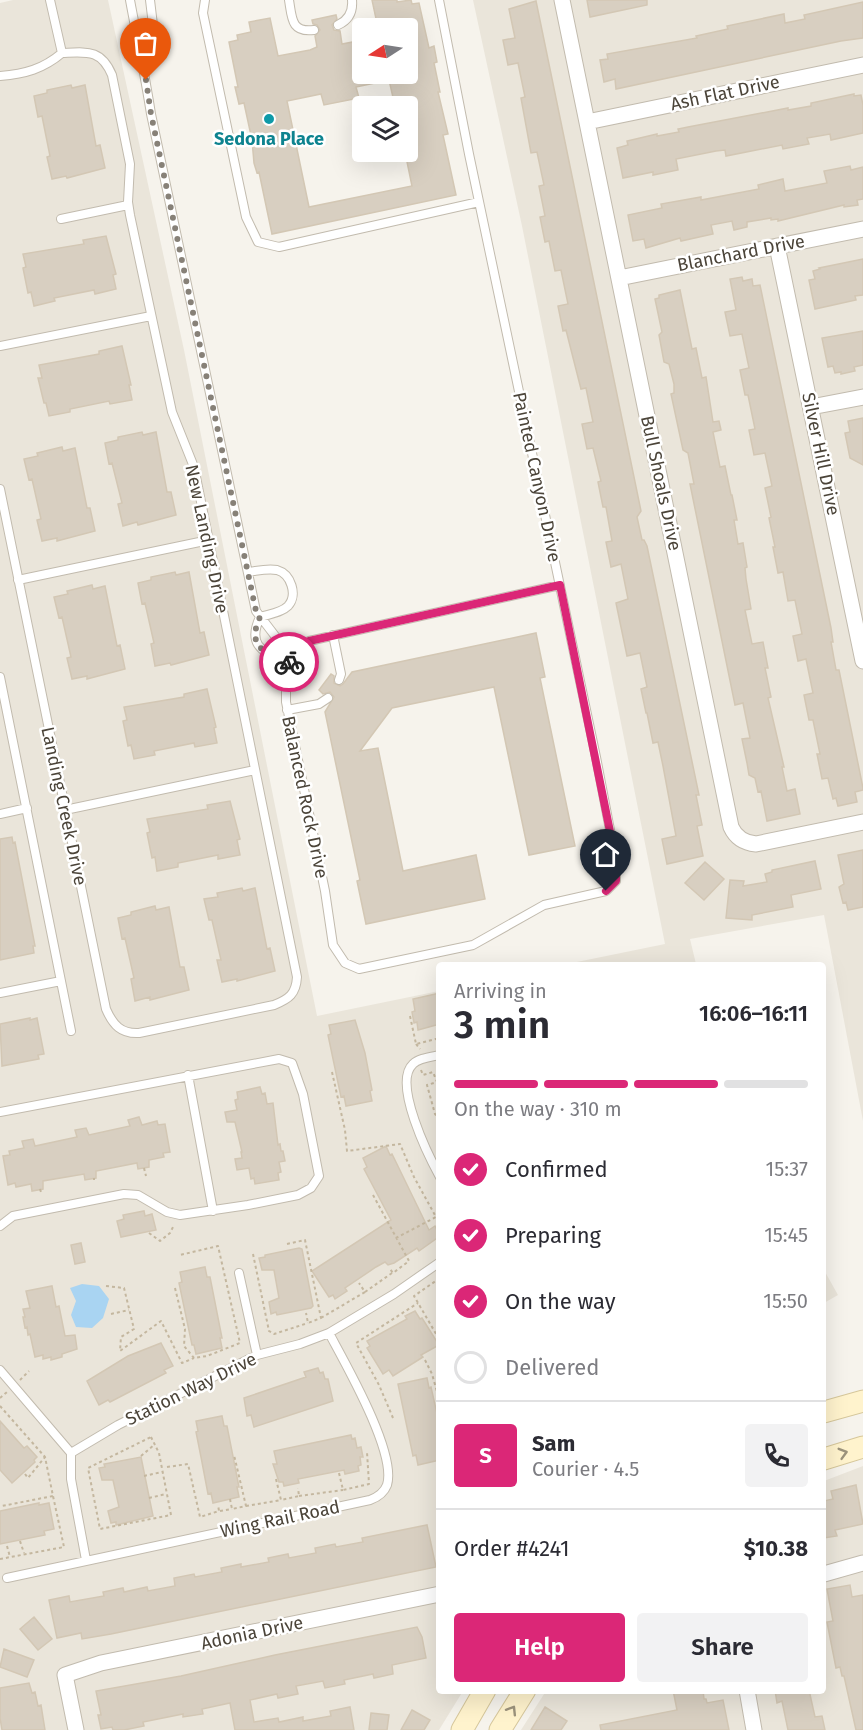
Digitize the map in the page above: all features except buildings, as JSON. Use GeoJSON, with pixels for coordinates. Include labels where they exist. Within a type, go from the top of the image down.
{"type":"FeatureCollection","features":[{"type":"Feature","properties":{"kind":"main road"},"geometry":{"type":"LineString","coordinates":[[826,1411],[863,1401]]}},
{"type":"Feature","properties":{"kind":"main road"},"geometry":{"type":"LineString","coordinates":[[826,1458],[863,1448]]}},
{"type":"Feature","properties":{"kind":"main road"},"geometry":{"type":"LineString","coordinates":[[462,1730],[483,1694]]}},
{"type":"Feature","properties":{"kind":"main road"},"geometry":{"type":"LineString","coordinates":[[500,1730],[522,1694]]}},
{"type":"Feature","properties":{"kind":"street","name":"Bull Shoals Drive"},"geometry":{"type":"LineString","coordinates":[[562,0],[731,827],[738,838],[744,842],[756,844],[863,822]]}},
{"type":"Feature","properties":{"kind":"street","name":"Ash Flat Drive"},"geometry":{"type":"LineString","coordinates":[[587,122],[863,65]]}},
{"type":"Feature","properties":{"kind":"street","name":"Blanchard Drive"},"geometry":{"type":"LineString","coordinates":[[619,278],[863,229]]}},
{"type":"Feature","properties":{"kind":"street","name":"Silver Hill Drive"},"geometry":{"type":"LineString","coordinates":[[777,246],[863,661]]}},
{"type":"Feature","properties":{"kind":"street"},"geometry":{"type":"LineString","coordinates":[[811,407],[863,397]]}},
{"type":"Feature","properties":{"kind":"street"},"geometry":{"type":"LineString","coordinates":[[826,1573],[863,1563]]}},
{"type":"Feature","properties":{"kind":"street","name":"Adonia Drive"},"geometry":{"type":"LineString","coordinates":[[76,1730],[65,1675],[101,1663],[436,1595]]}},
{"type":"Feature","properties":{"kind":"street"},"geometry":{"type":"LineString","coordinates":[[748,1694],[754,1730]]}},
{"type":"Feature","properties":{"kind":"lane"},"geometry":{"type":"LineString","coordinates":[[0,76],[33,71],[49,64],[62,53],[50,0]]}},
{"type":"Feature","properties":{"kind":"lane"},"geometry":{"type":"LineString","coordinates":[[130,0],[153,125],[256,611],[260,617],[282,645],[294,651],[309,641],[333,635],[560,585]]}},
{"type":"Feature","properties":{"kind":"lane"},"geometry":{"type":"LineString","coordinates":[[143,63],[153,25],[150,0]]}},
{"type":"Feature","properties":{"kind":"lane"},"geometry":{"type":"LineString","coordinates":[[204,0],[203,13],[246,217],[258,242],[279,247],[479,202]]}},
{"type":"Feature","properties":{"kind":"lane"},"geometry":{"type":"LineString","coordinates":[[289,0],[292,20],[297,28],[314,30]]}},
{"type":"Feature","properties":{"kind":"lane"},"geometry":{"type":"LineString","coordinates":[[338,25],[348,19],[352,0]]}},
{"type":"Feature","properties":{"kind":"lane","name":"Painted Canyon Drive"},"geometry":{"type":"LineString","coordinates":[[345,963],[359,969],[473,945],[543,904],[606,891],[616,881],[616,861],[439,0]]}},
{"type":"Feature","properties":{"kind":"lane","name":"New Landing Drive"},"geometry":{"type":"LineString","coordinates":[[62,53],[98,54],[108,64],[112,75],[130,164],[128,205],[172,412],[194,467],[297,977],[296,989],[291,996],[274,1005],[208,1019]]}},
{"type":"Feature","properties":{"kind":"lane"},"geometry":{"type":"LineString","coordinates":[[61,219],[128,205]]}},
{"type":"Feature","properties":{"kind":"lane"},"geometry":{"type":"LineString","coordinates":[[0,346],[151,316]]}},
{"type":"Feature","properties":{"kind":"lane","name":"Landing Creek Drive"},"geometry":{"type":"LineString","coordinates":[[0,489],[106,1009],[118,1028],[129,1034],[208,1019]]}},
{"type":"Feature","properties":{"kind":"lane"},"geometry":{"type":"LineString","coordinates":[[18,580],[209,540]]}},
{"type":"Feature","properties":{"kind":"lane"},"geometry":{"type":"LineString","coordinates":[[248,572],[265,569],[279,571],[285,574],[291,584],[292,599],[289,605],[260,617],[254,630],[257,645],[264,652],[288,665]]}},
{"type":"Feature","properties":{"kind":"lane"},"geometry":{"type":"LineString","coordinates":[[333,635],[341,674],[339,680]]}},
{"type":"Feature","properties":{"kind":"lane","name":"Balanced Rock Drive"},"geometry":{"type":"LineString","coordinates":[[294,651],[286,678],[287,710],[325,891],[333,945],[345,963]]}},
{"type":"Feature","properties":{"kind":"lane"},"geometry":{"type":"LineString","coordinates":[[0,677],[71,1031]]}},
{"type":"Feature","properties":{"kind":"lane"},"geometry":{"type":"LineString","coordinates":[[287,710],[319,704],[328,698]]}},
{"type":"Feature","properties":{"kind":"lane"},"geometry":{"type":"LineString","coordinates":[[65,810],[255,770]]}},
{"type":"Feature","properties":{"kind":"lane"},"geometry":{"type":"LineString","coordinates":[[0,814],[27,808]]}},
{"type":"Feature","properties":{"kind":"lane"},"geometry":{"type":"LineString","coordinates":[[0,993],[61,981]]}},
{"type":"Feature","properties":{"kind":"lane"},"geometry":{"type":"LineString","coordinates":[[436,1056],[413,1064],[407,1073],[407,1088],[415,1124],[436,1170]]}},
{"type":"Feature","properties":{"kind":"lane"},"geometry":{"type":"LineString","coordinates":[[0,1112],[279,1059],[292,1063],[303,1094],[318,1176],[311,1188],[298,1195],[213,1211],[180,1215],[167,1212],[138,1195],[124,1194],[14,1216],[0,1226]]}},
{"type":"Feature","properties":{"kind":"lane"},"geometry":{"type":"LineString","coordinates":[[188,1075],[213,1211]]}},
{"type":"Feature","properties":{"kind":"lane","name":"Station Way Drive"},"geometry":{"type":"LineString","coordinates":[[71,1453],[118,1425],[257,1355],[329,1334],[436,1265]]}},
{"type":"Feature","properties":{"kind":"lane"},"geometry":{"type":"LineString","coordinates":[[239,1273],[257,1355]]}},
{"type":"Feature","properties":{"kind":"lane","name":"Wing Rail Road"},"geometry":{"type":"LineString","coordinates":[[7,1578],[370,1500],[381,1495],[387,1484],[387,1462],[368,1407],[329,1334]]}},
{"type":"Feature","properties":{"kind":"lane"},"geometry":{"type":"LineString","coordinates":[[0,1370],[71,1453],[71,1479],[87,1560]]}},
{"type":"Feature","properties":{"kind":"path"},"geometry":{"type":"LineString","coordinates":[[410,1016],[416,1044],[436,1039]]}},
{"type":"Feature","properties":{"kind":"path"},"geometry":{"type":"LineString","coordinates":[[332,1072],[345,1130],[347,1151],[399,1144],[436,1217],[396,1238]]}},
{"type":"Feature","properties":{"kind":"path"},"geometry":{"type":"LineString","coordinates":[[427,1085],[436,1115]]}},
{"type":"Feature","properties":{"kind":"path"},"geometry":{"type":"LineString","coordinates":[[144,1168],[146,1176]]}},
{"type":"Feature","properties":{"kind":"path"},"geometry":{"type":"LineString","coordinates":[[409,1179],[414,1177]]}},
{"type":"Feature","properties":{"kind":"path"},"geometry":{"type":"LineString","coordinates":[[253,1254],[269,1331],[274,1334],[321,1318],[365,1292],[409,1261],[373,1196]]}},
{"type":"Feature","properties":{"kind":"path"},"geometry":{"type":"LineString","coordinates":[[149,1233],[160,1241],[170,1233],[180,1215]]}},
{"type":"Feature","properties":{"kind":"path"},"geometry":{"type":"LineString","coordinates":[[287,1244],[305,1240],[321,1318]]}},
{"type":"Feature","properties":{"kind":"path"},"geometry":{"type":"LineString","coordinates":[[106,1286],[124,1288],[134,1329],[121,1337],[120,1351],[161,1321],[182,1363],[240,1343],[218,1246],[180,1255]]}},
{"type":"Feature","properties":{"kind":"path"},"geometry":{"type":"LineString","coordinates":[[390,1269],[393,1273]]}},
{"type":"Feature","properties":{"kind":"path"},"geometry":{"type":"LineString","coordinates":[[436,1281],[414,1296],[436,1334]]}},
{"type":"Feature","properties":{"kind":"path"},"geometry":{"type":"LineString","coordinates":[[359,1283],[365,1292]]}},
{"type":"Feature","properties":{"kind":"path"},"geometry":{"type":"LineString","coordinates":[[175,1288],[185,1329],[184,1346],[194,1358]]}},
{"type":"Feature","properties":{"kind":"path"},"geometry":{"type":"LineString","coordinates":[[393,1418],[379,1385],[356,1343],[418,1303]]}},
{"type":"Feature","properties":{"kind":"path"},"geometry":{"type":"LineString","coordinates":[[111,1314],[129,1310]]}},
{"type":"Feature","properties":{"kind":"path"},"geometry":{"type":"LineString","coordinates":[[306,1313],[308,1323]]}},
{"type":"Feature","properties":{"kind":"path"},"geometry":{"type":"LineString","coordinates":[[425,1360],[436,1388]]}},
{"type":"Feature","properties":{"kind":"path"},"geometry":{"type":"LineString","coordinates":[[0,1406],[45,1457],[64,1547],[0,1559]]}},
{"type":"Feature","properties":{"kind":"path"},"geometry":{"type":"LineString","coordinates":[[151,1437],[154,1444],[163,1472],[171,1515],[100,1529],[88,1468],[151,1437]]}},
{"type":"Feature","properties":{"kind":"path"},"geometry":{"type":"LineString","coordinates":[[141,1456],[154,1444]]}},
{"type":"Feature","properties":{"kind":"path"},"geometry":{"type":"LineString","coordinates":[[167,1467],[188,1464],[200,1517],[219,1511],[369,1484],[367,1452]]}},
{"type":"Feature","properties":{"kind":"path"},"geometry":{"type":"LineString","coordinates":[[234,1455],[246,1506]]}},
{"type":"Feature","properties":{"kind":"path"},"geometry":{"type":"LineString","coordinates":[[159,1457],[165,1456]]}},
{"type":"Feature","properties":{"kind":"path"},"geometry":{"type":"LineString","coordinates":[[25,1474],[28,1478],[45,1457]]}},
{"type":"Feature","properties":{"kind":"path"},"geometry":{"type":"LineString","coordinates":[[144,1476],[163,1472]]}},
{"type":"Feature","properties":{"kind":"path"},"geometry":{"type":"LineString","coordinates":[[339,1473],[343,1490]]}},
{"type":"Feature","properties":{"kind":"path"},"geometry":{"type":"LineString","coordinates":[[276,1479],[281,1500]]}},
{"type":"Feature","properties":{"kind":"path"},"geometry":{"type":"LineString","coordinates":[[297,1488],[299,1496]]}},
{"type":"Feature","properties":{"kind":"path"},"geometry":{"type":"LineString","coordinates":[[149,1498],[167,1494]]}},
{"type":"Feature","properties":{"kind":"path"},"geometry":{"type":"LineString","coordinates":[[2,1506],[52,1496]]}},
{"type":"Feature","properties":{"kind":"path"},"geometry":{"type":"LineString","coordinates":[[230,1499],[232,1509]]}},
{"type":"Feature","properties":{"kind":"path"},"geometry":{"type":"LineString","coordinates":[[218,1505],[219,1511]]}},
{"type":"Feature","properties":{"kind":"path"},"geometry":{"type":"LineString","coordinates":[[20,1541],[24,1554]]}},
{"type":"Feature","properties":{"kind":"path"},"geometry":{"type":"LineString","coordinates":[[7,1546],[10,1557]]}},
{"type":"Feature","properties":{"kind":"shaded area"},"geometry":{"type":"Polygon","coordinates":[[[13,0],[108,0],[184,350],[317,1016],[436,992],[436,1694],[461,1694],[439,1730],[0,1730],[0,3],[13,0]]]}},
{"type":"Feature","properties":{"kind":"shaded area"},"geometry":{"type":"Polygon","coordinates":[[[473,0],[863,0],[863,1121],[824,915],[690,939],[696,962],[577,962],[665,944],[522,226],[473,0]]]}},
{"type":"Feature","properties":{"kind":"shaded area"},"geometry":{"type":"Polygon","coordinates":[[[826,1274],[838,1295],[826,1302],[826,1274]]]}},
{"type":"Feature","properties":{"kind":"shaded area"},"geometry":{"type":"Polygon","coordinates":[[[863,1466],[863,1730],[521,1730],[544,1694],[826,1694],[826,1480],[863,1466]]]}},
{"type":"Feature","properties":{"kind":"water"},"geometry":{"type":"Polygon","coordinates":[[[82,1284],[99,1286],[109,1299],[103,1318],[92,1328],[76,1327],[71,1315],[76,1301],[70,1288],[82,1284]]]}},
{"type":"Feature","properties":{"kind":"way so far"},"geometry":{"type":"LineString","coordinates":[[146,80],[151,114],[226,472],[256,611],[260,617],[254,630],[257,645],[264,652],[288,665],[289,662]]}},
{"type":"Feature","properties":{"kind":"place","name":"Sedona Place"},"geometry":{"type":"Point","coordinates":[269,119]}},
{"type":"Feature","properties":{"kind":"route"},"geometry":{"type":"LineString","coordinates":[[289,662],[296,649],[309,641],[560,585],[616,861],[616,881],[606,891]]}}]}
